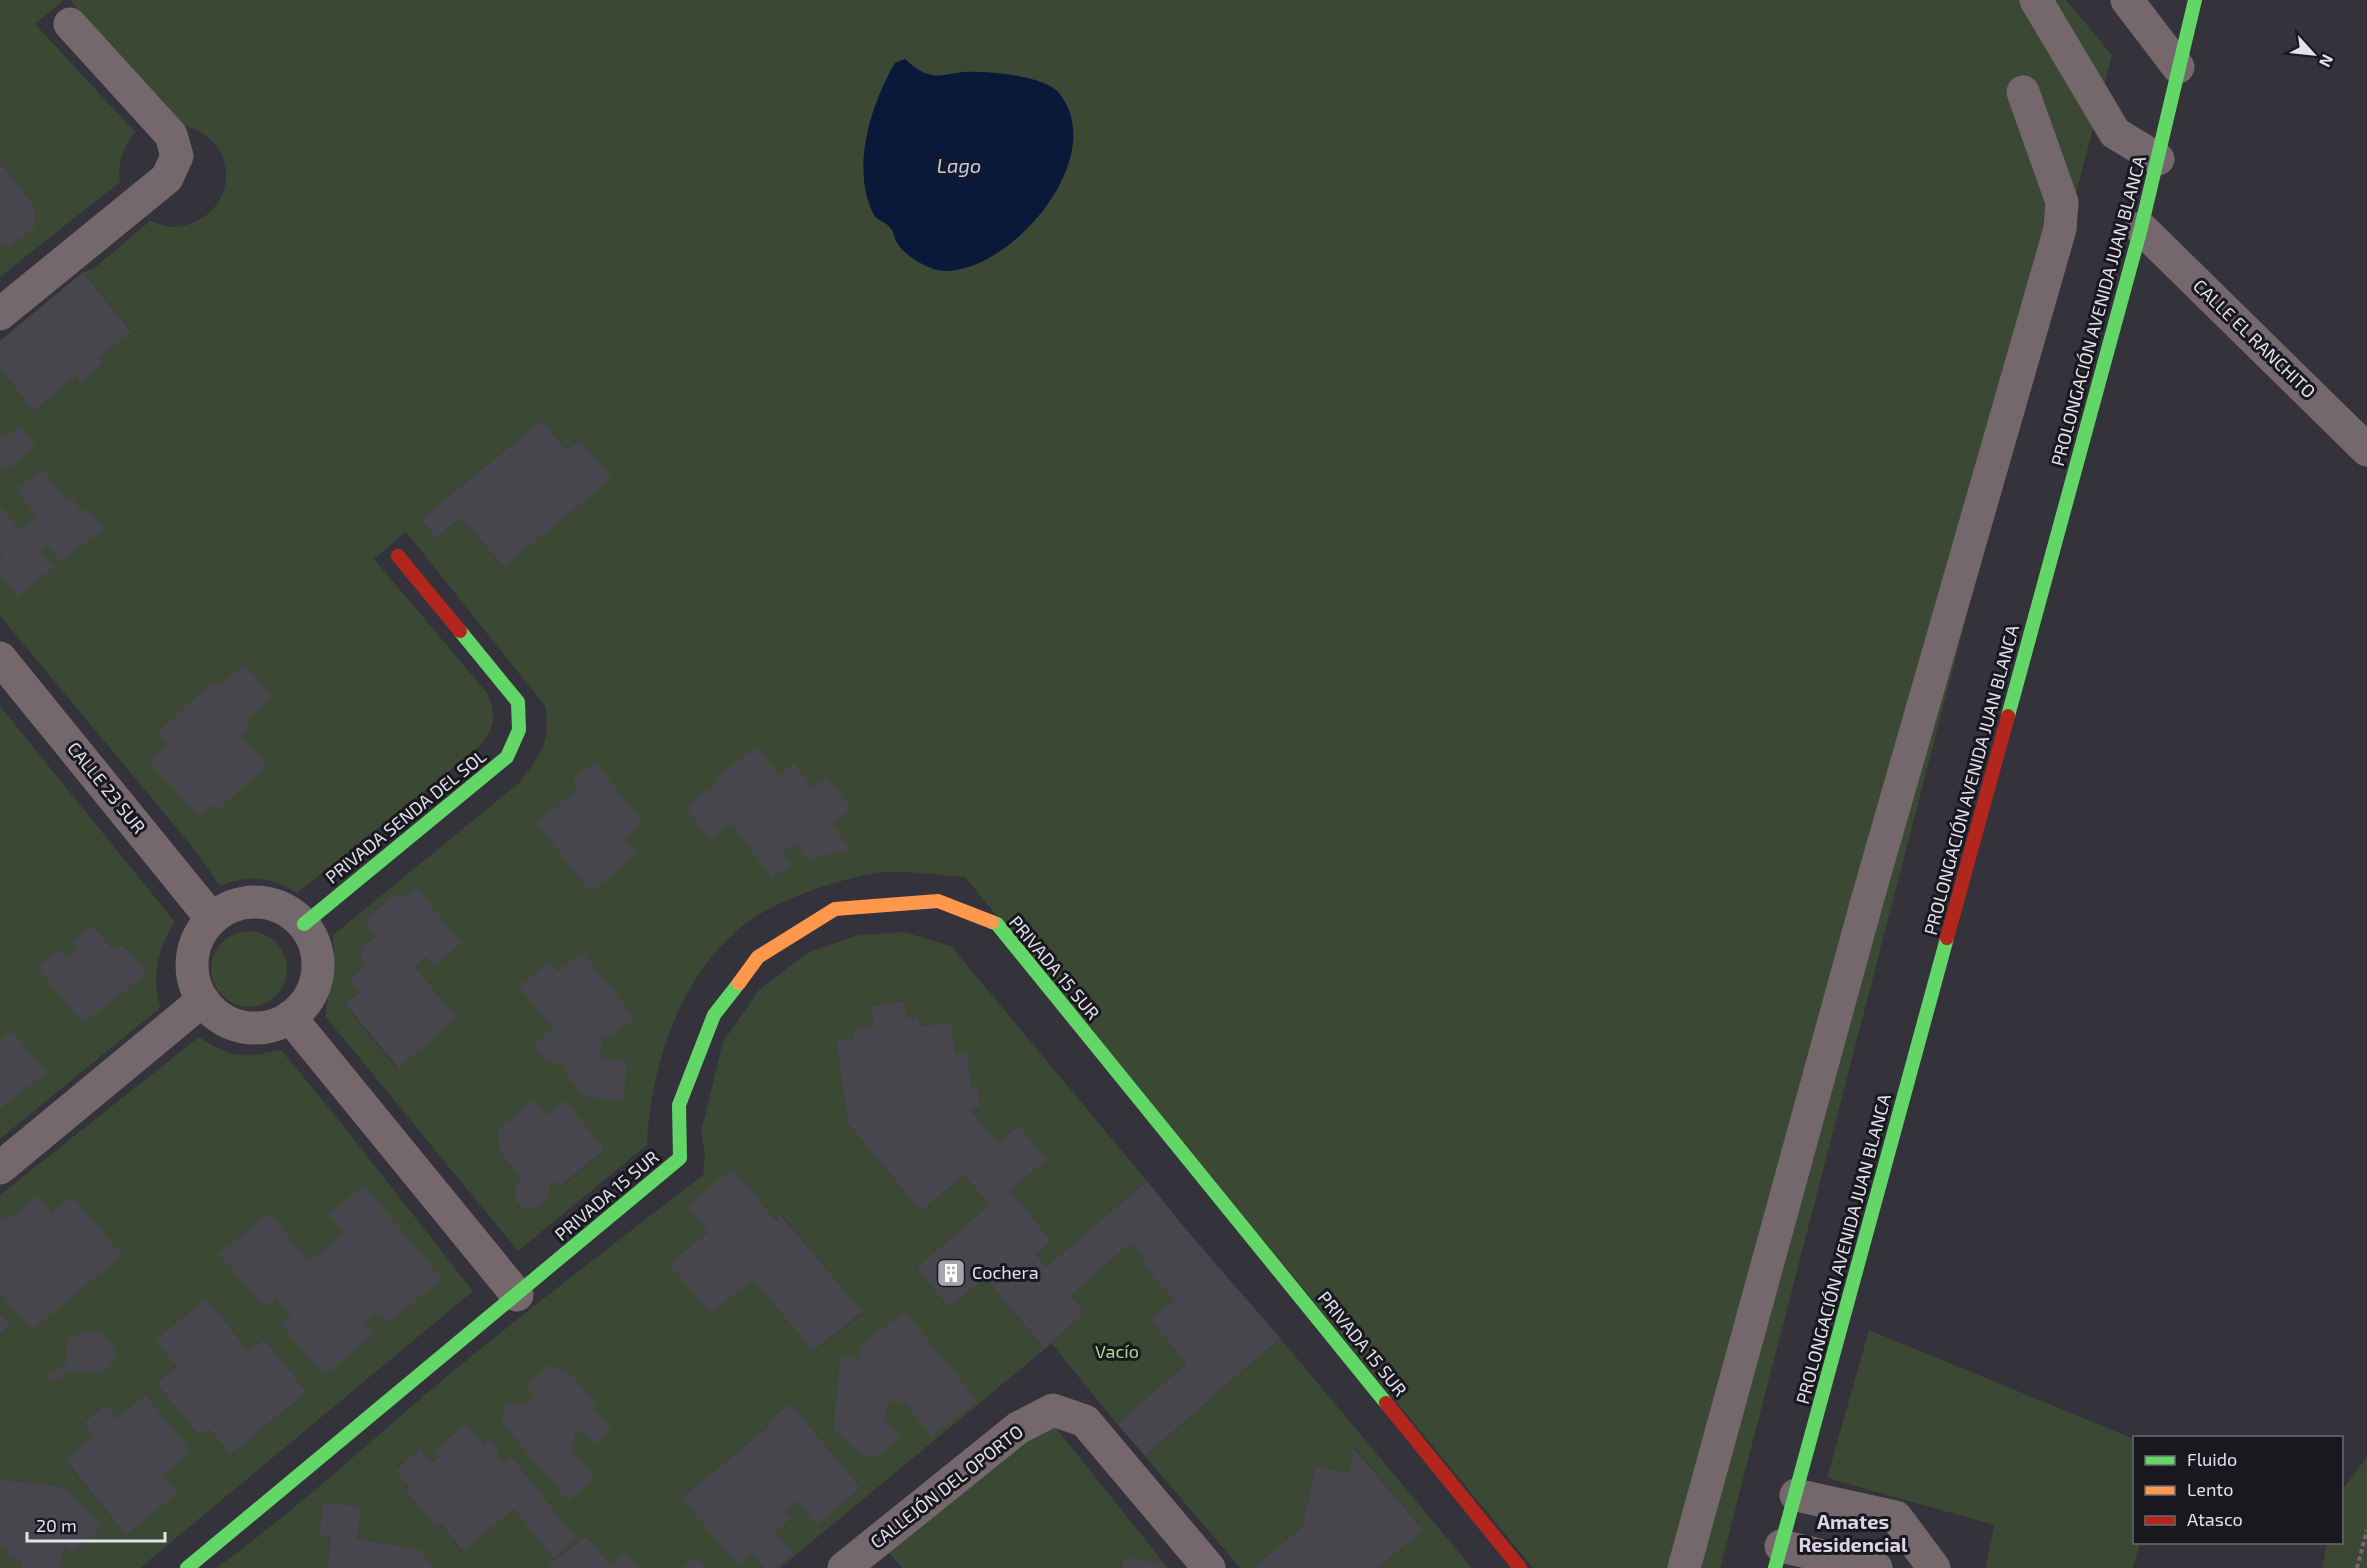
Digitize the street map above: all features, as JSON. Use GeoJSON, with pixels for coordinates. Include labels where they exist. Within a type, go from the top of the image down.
{"type":"FeatureCollection","features":[{"type":"Feature","properties":{"kind":"street"},"geometry":{"type":"LineString","coordinates":[[2036,0],[2115,133],[2158,159]]}},
{"type":"Feature","properties":{"kind":"street"},"geometry":{"type":"LineString","coordinates":[[2127,0],[2178,67]]}},
{"type":"Feature","properties":{"kind":"street","name":"PROLONGACIÓN AVENIDA JUAN BLANCA"},"geometry":{"type":"LineString","coordinates":[[1778,1557],[2141,228],[2195,0]]}},
{"type":"Feature","properties":{"kind":"street"},"geometry":{"type":"LineString","coordinates":[[0,314],[167,178],[177,156],[171,135],[70,24]]}},
{"type":"Feature","properties":{"kind":"street"},"geometry":{"type":"LineString","coordinates":[[1684,1568],[1867,901],[2061,229],[2062,202],[2023,92]]}},
{"type":"Feature","properties":{"kind":"street","name":"CALLE EL RANCHITO"},"geometry":{"type":"LineString","coordinates":[[2141,228],[2367,450]]}},
{"type":"Feature","properties":{"kind":"street","name":"PRIVADA SENDA DEL SOL"},"geometry":{"type":"LineString","coordinates":[[304,924],[507,757],[519,730],[518,702],[398,556]]}},
{"type":"Feature","properties":{"kind":"street","name":"CALLE 23 SUR"},"geometry":{"type":"LineString","coordinates":[[0,658],[212,919]]}},
{"type":"Feature","properties":{"kind":"street","name":"PRIVADA 15 SUR"},"geometry":{"type":"LineString","coordinates":[[187,1568],[680,1158],[679,1105],[714,1016],[758,957],[835,909],[938,901],[997,924],[1520,1568]]}},
{"type":"Feature","properties":{"kind":"street"},"geometry":{"type":"LineString","coordinates":[[249,902],[269,903],[288,911],[304,924],[314,942],[318,963],[315,984],[305,1003],[290,1017],[272,1026],[253,1028],[233,1025],[216,1015],[203,1000],[195,985],[192,967],[194,949],[212,919],[229,908],[249,902]]}},
{"type":"Feature","properties":{"kind":"street"},"geometry":{"type":"LineString","coordinates":[[0,1168],[203,1000]]}},
{"type":"Feature","properties":{"kind":"street"},"geometry":{"type":"LineString","coordinates":[[290,1017],[517,1295]]}},
{"type":"Feature","properties":{"kind":"street","name":"CALLEJÓN DEL OPORTO"},"geometry":{"type":"LineString","coordinates":[[844,1568],[1018,1428],[1053,1410],[1085,1421],[1209,1568]]}},
{"type":"Feature","properties":{"kind":"street"},"geometry":{"type":"LineString","coordinates":[[1796,1495],[1896,1518],[1931,1563]]}},
{"type":"Feature","properties":{"kind":"street"},"geometry":{"type":"LineString","coordinates":[[1778,1557],[1876,1568]]}},
{"type":"Feature","properties":{"kind":"street"},"geometry":{"type":"LineString","coordinates":[[1893,1568],[1931,1563]]}},
{"type":"Feature","properties":{"kind":"path"},"geometry":{"type":"LineString","coordinates":[[2357,1568],[2367,1530]]}},
{"type":"Feature","properties":{"kind":"green space"},"geometry":{"type":"Polygon","coordinates":[[[0,0],[64,0],[35,24],[135,132],[122,156],[119,168],[120,182],[0,277],[0,244],[9,248],[35,226],[35,207],[0,162],[0,0]]]}},
{"type":"Feature","properties":{"kind":"green space"},"geometry":{"type":"Polygon","coordinates":[[[70,0],[2066,0],[2112,55],[1720,1568],[1533,1568],[965,877],[897,872],[856,877],[782,902],[758,915],[732,935],[710,959],[676,1016],[655,1081],[647,1145],[518,1251],[325,1016],[334,963],[333,935],[519,783],[538,756],[547,729],[545,706],[406,532],[374,559],[488,694],[493,715],[492,727],[480,746],[297,893],[278,883],[259,879],[240,880],[220,886],[194,849],[0,616],[0,369],[34,411],[76,376],[81,382],[104,365],[99,358],[131,331],[83,272],[93,269],[150,221],[173,227],[194,222],[211,211],[221,197],[226,179],[224,162],[216,146],[201,133],[179,125],[70,0]],[[541,421],[421,519],[435,538],[461,518],[504,567],[611,478],[580,440],[567,450],[541,421]],[[416,888],[403,898],[398,892],[364,921],[376,936],[363,946],[360,959],[366,965],[349,980],[360,992],[345,1005],[397,1068],[457,1018],[415,967],[426,957],[434,966],[462,943],[416,888]],[[533,1100],[497,1130],[500,1152],[521,1178],[516,1184],[516,1202],[528,1207],[543,1202],[549,1184],[555,1181],[561,1187],[605,1149],[565,1101],[546,1115],[533,1100]]]}},
{"type":"Feature","properties":{"kind":"green space"},"geometry":{"type":"Polygon","coordinates":[[[0,706],[175,922],[161,952],[156,975],[161,1007],[0,1139],[0,706]],[[93,925],[72,942],[77,949],[67,957],[60,949],[38,968],[146,973],[122,944],[114,951],[93,925]]]}},
{"type":"Feature","properties":{"kind":"green space"},"geometry":{"type":"Polygon","coordinates":[[[249,931],[264,934],[276,942],[284,954],[287,969],[284,984],[276,996],[264,1004],[249,1007],[234,1004],[222,996],[214,984],[211,969],[214,954],[222,942],[234,934],[249,931]]]}},
{"type":"Feature","properties":{"kind":"green space"},"geometry":{"type":"Polygon","coordinates":[[[904,932],[951,946],[1147,1181],[1046,1267],[1036,1255],[1052,1241],[1010,1191],[1046,1159],[1019,1126],[998,1143],[970,1109],[980,1108],[978,1087],[972,1087],[967,1052],[955,1053],[951,1022],[920,1026],[919,1017],[907,1018],[904,1001],[871,1006],[874,1026],[853,1029],[854,1039],[836,1041],[848,1124],[921,1211],[964,1175],[989,1205],[916,1268],[949,1308],[985,1278],[1045,1349],[780,1568],[775,1568],[775,1533],[791,1519],[785,1512],[798,1501],[816,1524],[861,1488],[790,1403],[766,1423],[768,1427],[681,1498],[738,1565],[753,1554],[764,1568],[639,1568],[626,1553],[611,1566],[587,1536],[548,1565],[550,1568],[434,1568],[418,1549],[357,1539],[360,1507],[323,1502],[319,1535],[331,1537],[327,1568],[216,1568],[304,1499],[478,1351],[703,1175],[705,1156],[701,1132],[723,1042],[759,990],[807,953],[858,935],[904,932]],[[732,1168],[708,1232],[669,1264],[752,1279],[813,1351],[863,1313],[780,1213],[776,1221],[732,1168]],[[467,1423],[434,1450],[440,1456],[432,1463],[420,1449],[395,1469],[409,1487],[404,1488],[435,1527],[440,1523],[462,1552],[514,1509],[553,1557],[576,1538],[512,1457],[505,1463],[497,1453],[499,1450],[490,1440],[484,1444],[467,1423]]]}},
{"type":"Feature","properties":{"kind":"green space"},"geometry":{"type":"Polygon","coordinates":[[[199,1037],[229,1053],[238,1055],[281,1050],[473,1291],[140,1568],[64,1568],[60,1563],[65,1544],[74,1553],[102,1525],[65,1487],[0,1479],[0,1334],[10,1326],[0,1313],[0,1195],[199,1037]],[[206,1298],[156,1339],[176,1366],[156,1383],[199,1436],[209,1429],[230,1455],[307,1392],[264,1339],[249,1351],[206,1298]],[[145,1396],[117,1419],[105,1404],[83,1423],[94,1436],[65,1461],[126,1535],[177,1493],[163,1476],[145,1396]]]}},
{"type":"Feature","properties":{"kind":"green space","name":"Vacío"},"geometry":{"type":"Polygon","coordinates":[[[1131,1243],[1146,1261],[1143,1264],[1174,1300],[1151,1320],[1187,1363],[1117,1424],[1051,1343],[1085,1312],[1070,1296],[1131,1243]]]}},
{"type":"Feature","properties":{"kind":"green space"},"geometry":{"type":"Polygon","coordinates":[[[1869,1330],[2133,1439],[2133,1544],[2140,1544],[2133,1568],[1986,1568],[1994,1525],[1827,1478],[1869,1330]]]}},
{"type":"Feature","properties":{"kind":"green space"},"geometry":{"type":"Polygon","coordinates":[[[1280,1338],[1472,1568],[1378,1568],[1423,1530],[1355,1448],[1349,1473],[1316,1466],[1302,1527],[1253,1568],[1240,1568],[1145,1456],[1280,1338]]]}},
{"type":"Feature","properties":{"kind":"green space"},"geometry":{"type":"Polygon","coordinates":[[[1048,1418],[1168,1568],[1163,1568],[1163,1563],[1124,1557],[1122,1568],[902,1568],[885,1548],[1048,1418]]]}},
{"type":"Feature","properties":{"kind":"green space"},"geometry":{"type":"Polygon","coordinates":[[[2367,1457],[2367,1568],[2322,1568],[2327,1544],[2343,1544],[2343,1489],[2367,1457]]]}},
{"type":"Feature","properties":{"kind":"green space"},"geometry":{"type":"Polygon","coordinates":[[[0,1546],[7,1548],[6,1557],[21,1560],[20,1568],[0,1568],[0,1546]]]}},
{"type":"Feature","properties":{"kind":"water","name":"Lago"},"geometry":{"type":"Polygon","coordinates":[[[905,59],[914,67],[932,75],[986,72],[1014,75],[1041,82],[1059,93],[1072,118],[1072,147],[1064,176],[1047,205],[1025,231],[1000,251],[972,266],[946,271],[918,262],[900,247],[889,227],[874,215],[867,197],[864,158],[871,117],[895,63],[905,59]]]}},
{"type":"Feature","properties":{"kind":"building"},"geometry":{"type":"Polygon","coordinates":[[[0,162],[35,207],[35,227],[9,248],[0,244],[0,162]]]}},
{"type":"Feature","properties":{"kind":"building"},"geometry":{"type":"Polygon","coordinates":[[[83,272],[131,332],[99,358],[104,364],[81,383],[76,376],[34,411],[0,369],[0,341],[83,272]]]}},
{"type":"Feature","properties":{"kind":"building"},"geometry":{"type":"Polygon","coordinates":[[[541,421],[567,450],[580,440],[612,478],[504,567],[461,518],[435,538],[421,519],[541,421]]]}},
{"type":"Feature","properties":{"kind":"building"},"geometry":{"type":"Polygon","coordinates":[[[20,426],[36,445],[4,472],[0,468],[0,434],[4,439],[20,426]]]}},
{"type":"Feature","properties":{"kind":"building"},"geometry":{"type":"Polygon","coordinates":[[[42,469],[67,501],[71,497],[83,513],[88,508],[104,528],[61,562],[46,544],[40,550],[54,567],[17,597],[0,575],[0,560],[3,557],[0,553],[0,506],[20,530],[37,516],[16,490],[42,469]]]}},
{"type":"Feature","properties":{"kind":"building"},"geometry":{"type":"Polygon","coordinates":[[[244,664],[273,695],[246,720],[251,726],[241,735],[267,765],[218,810],[213,805],[199,817],[149,762],[168,745],[157,733],[213,681],[219,687],[244,664]]]}},
{"type":"Feature","properties":{"kind":"building"},"geometry":{"type":"Polygon","coordinates":[[[757,746],[779,776],[794,763],[813,788],[827,777],[851,809],[832,825],[851,849],[807,860],[795,843],[781,853],[791,865],[772,878],[732,824],[710,840],[685,807],[718,783],[714,779],[757,746]]]}},
{"type":"Feature","properties":{"kind":"building"},"geometry":{"type":"Polygon","coordinates":[[[595,762],[643,822],[624,838],[637,854],[591,892],[536,823],[576,791],[574,778],[595,762]]]}},
{"type":"Feature","properties":{"kind":"building"},"geometry":{"type":"Polygon","coordinates":[[[416,887],[462,943],[434,966],[426,957],[415,967],[457,1018],[398,1068],[345,1004],[360,992],[349,980],[366,965],[360,959],[363,946],[376,936],[364,921],[398,892],[403,898],[416,887]]]}},
{"type":"Feature","properties":{"kind":"building"},"geometry":{"type":"Polygon","coordinates":[[[93,925],[114,951],[122,944],[147,973],[83,1024],[37,967],[60,949],[67,957],[77,949],[72,942],[93,925]]]}},
{"type":"Feature","properties":{"kind":"building"},"geometry":{"type":"Polygon","coordinates":[[[582,952],[635,1018],[612,1036],[602,1036],[600,1059],[627,1061],[624,1100],[586,1097],[565,1073],[565,1065],[547,1061],[533,1045],[553,1028],[519,987],[550,961],[558,972],[582,952]]]}},
{"type":"Feature","properties":{"kind":"building"},"geometry":{"type":"Polygon","coordinates":[[[904,1001],[907,1018],[919,1017],[920,1026],[951,1022],[955,1053],[967,1052],[972,1087],[978,1086],[980,1108],[970,1109],[998,1143],[1019,1126],[1047,1159],[1010,1191],[1052,1241],[1036,1255],[1046,1267],[1147,1181],[1280,1338],[1145,1456],[1117,1424],[1187,1363],[1150,1320],[1174,1300],[1142,1264],[1146,1261],[1131,1243],[1070,1296],[1085,1312],[1045,1349],[985,1278],[949,1308],[916,1268],[989,1205],[964,1175],[921,1211],[848,1124],[836,1041],[854,1039],[852,1029],[874,1026],[870,1006],[904,1001]]]}},
{"type":"Feature","properties":{"kind":"building"},"geometry":{"type":"Polygon","coordinates":[[[13,1031],[46,1073],[0,1109],[0,1041],[13,1031]]]}},
{"type":"Feature","properties":{"kind":"building"},"geometry":{"type":"Polygon","coordinates":[[[533,1099],[546,1115],[565,1100],[605,1149],[560,1187],[555,1181],[549,1184],[549,1192],[542,1204],[532,1209],[516,1202],[516,1184],[521,1178],[500,1152],[497,1130],[533,1099]]]}},
{"type":"Feature","properties":{"kind":"building"},"geometry":{"type":"Polygon","coordinates":[[[732,1168],[776,1221],[779,1213],[863,1312],[813,1351],[752,1279],[711,1314],[669,1264],[708,1232],[687,1207],[732,1168]]]}},
{"type":"Feature","properties":{"kind":"building"},"geometry":{"type":"Polygon","coordinates":[[[364,1185],[442,1279],[388,1323],[379,1312],[364,1323],[374,1334],[324,1376],[281,1325],[291,1316],[276,1297],[264,1307],[219,1254],[269,1213],[309,1262],[344,1233],[329,1214],[364,1185]]]}},
{"type":"Feature","properties":{"kind":"building"},"geometry":{"type":"Polygon","coordinates":[[[37,1195],[52,1213],[72,1196],[122,1255],[32,1330],[0,1292],[0,1219],[3,1216],[8,1220],[37,1195]]]}},
{"type":"Feature","properties":{"kind":"building"},"geometry":{"type":"Polygon","coordinates":[[[206,1298],[249,1351],[264,1339],[307,1392],[230,1455],[209,1429],[199,1436],[156,1383],[176,1366],[155,1340],[206,1298]]]}},
{"type":"Feature","properties":{"kind":"building"},"geometry":{"type":"Polygon","coordinates":[[[904,1311],[977,1400],[932,1437],[905,1403],[888,1401],[884,1419],[901,1437],[877,1457],[861,1455],[834,1430],[840,1356],[859,1358],[860,1347],[904,1311]]]}},
{"type":"Feature","properties":{"kind":"building"},"geometry":{"type":"Polygon","coordinates":[[[0,1313],[10,1326],[0,1334],[0,1313]]]}},
{"type":"Feature","properties":{"kind":"building"},"geometry":{"type":"Polygon","coordinates":[[[89,1331],[100,1333],[112,1345],[116,1354],[107,1370],[100,1373],[86,1371],[68,1373],[53,1382],[48,1380],[49,1374],[65,1365],[66,1346],[71,1337],[89,1331]]]}},
{"type":"Feature","properties":{"kind":"building"},"geometry":{"type":"Polygon","coordinates":[[[549,1365],[568,1371],[597,1404],[593,1408],[612,1429],[594,1445],[584,1433],[575,1432],[572,1451],[595,1478],[568,1501],[502,1423],[506,1403],[523,1406],[535,1396],[526,1385],[549,1365]]]}},
{"type":"Feature","properties":{"kind":"building"},"geometry":{"type":"Polygon","coordinates":[[[145,1395],[191,1451],[163,1476],[178,1493],[126,1535],[65,1460],[94,1436],[83,1423],[106,1404],[117,1419],[145,1395]]]}},
{"type":"Feature","properties":{"kind":"building"},"geometry":{"type":"Polygon","coordinates":[[[790,1403],[861,1488],[816,1525],[798,1501],[785,1512],[791,1519],[775,1533],[793,1553],[775,1568],[764,1568],[753,1554],[738,1566],[681,1498],[768,1427],[766,1423],[790,1403]]]}},
{"type":"Feature","properties":{"kind":"building"},"geometry":{"type":"Polygon","coordinates":[[[467,1423],[484,1444],[490,1439],[500,1451],[497,1453],[505,1463],[512,1457],[576,1538],[553,1558],[514,1509],[463,1552],[440,1523],[435,1527],[404,1488],[409,1487],[395,1470],[420,1448],[432,1463],[440,1456],[434,1450],[467,1423]]]}},
{"type":"Feature","properties":{"kind":"building"},"geometry":{"type":"Polygon","coordinates":[[[1354,1448],[1423,1530],[1378,1568],[1253,1568],[1302,1527],[1316,1466],[1349,1473],[1354,1448]]]}},
{"type":"Feature","properties":{"kind":"building"},"geometry":{"type":"Polygon","coordinates":[[[0,1479],[65,1487],[103,1525],[74,1553],[65,1544],[60,1563],[64,1568],[20,1568],[21,1560],[6,1557],[7,1548],[0,1546],[0,1479]]]}},
{"type":"Feature","properties":{"kind":"building"},"geometry":{"type":"Polygon","coordinates":[[[323,1502],[361,1507],[357,1539],[419,1549],[434,1568],[327,1568],[331,1537],[319,1535],[323,1502]]]}},
{"type":"Feature","properties":{"kind":"building"},"geometry":{"type":"Polygon","coordinates":[[[587,1536],[611,1566],[626,1552],[639,1568],[550,1568],[548,1565],[587,1536]]]}},
{"type":"Feature","properties":{"kind":"building"},"geometry":{"type":"Polygon","coordinates":[[[696,1556],[706,1568],[682,1568],[696,1556]]]}},
{"type":"Feature","properties":{"kind":"building"},"geometry":{"type":"Polygon","coordinates":[[[1124,1557],[1164,1563],[1163,1568],[1122,1568],[1124,1557]]]}},
{"type":"Feature","properties":{"kind":"traffic: fast"},"geometry":{"type":"LineString","coordinates":[[2008,716],[2141,228],[2195,0]]}},
{"type":"Feature","properties":{"kind":"traffic: fast"},"geometry":{"type":"LineString","coordinates":[[304,924],[507,757],[519,730],[518,702],[460,631]]}},
{"type":"Feature","properties":{"kind":"traffic: fast"},"geometry":{"type":"LineString","coordinates":[[992,922],[997,924],[1386,1403]]}},
{"type":"Feature","properties":{"kind":"traffic: fast"},"geometry":{"type":"LineString","coordinates":[[1775,1568],[1947,938]]}},
{"type":"Feature","properties":{"kind":"traffic: fast"},"geometry":{"type":"LineString","coordinates":[[187,1568],[680,1158],[679,1105],[714,1015],[739,983]]}},
{"type":"Feature","properties":{"kind":"traffic: slow"},"geometry":{"type":"LineString","coordinates":[[739,983],[758,957],[835,909],[938,901],[992,922]]}},
{"type":"Feature","properties":{"kind":"traffic: jam"},"geometry":{"type":"LineString","coordinates":[[398,556],[460,631]]}},
{"type":"Feature","properties":{"kind":"traffic: jam"},"geometry":{"type":"LineString","coordinates":[[1947,938],[2008,716]]}},
{"type":"Feature","properties":{"kind":"traffic: jam"},"geometry":{"type":"LineString","coordinates":[[1386,1403],[1520,1568]]}},
{"type":"Feature","properties":{"kind":"place","name":"Cochera"},"geometry":{"type":"Point","coordinates":[951,1273]}},
{"type":"Feature","properties":{"kind":"district","name":"Amates Residencial"},"geometry":{"type":"Point","coordinates":[1853,1534]}}]}
